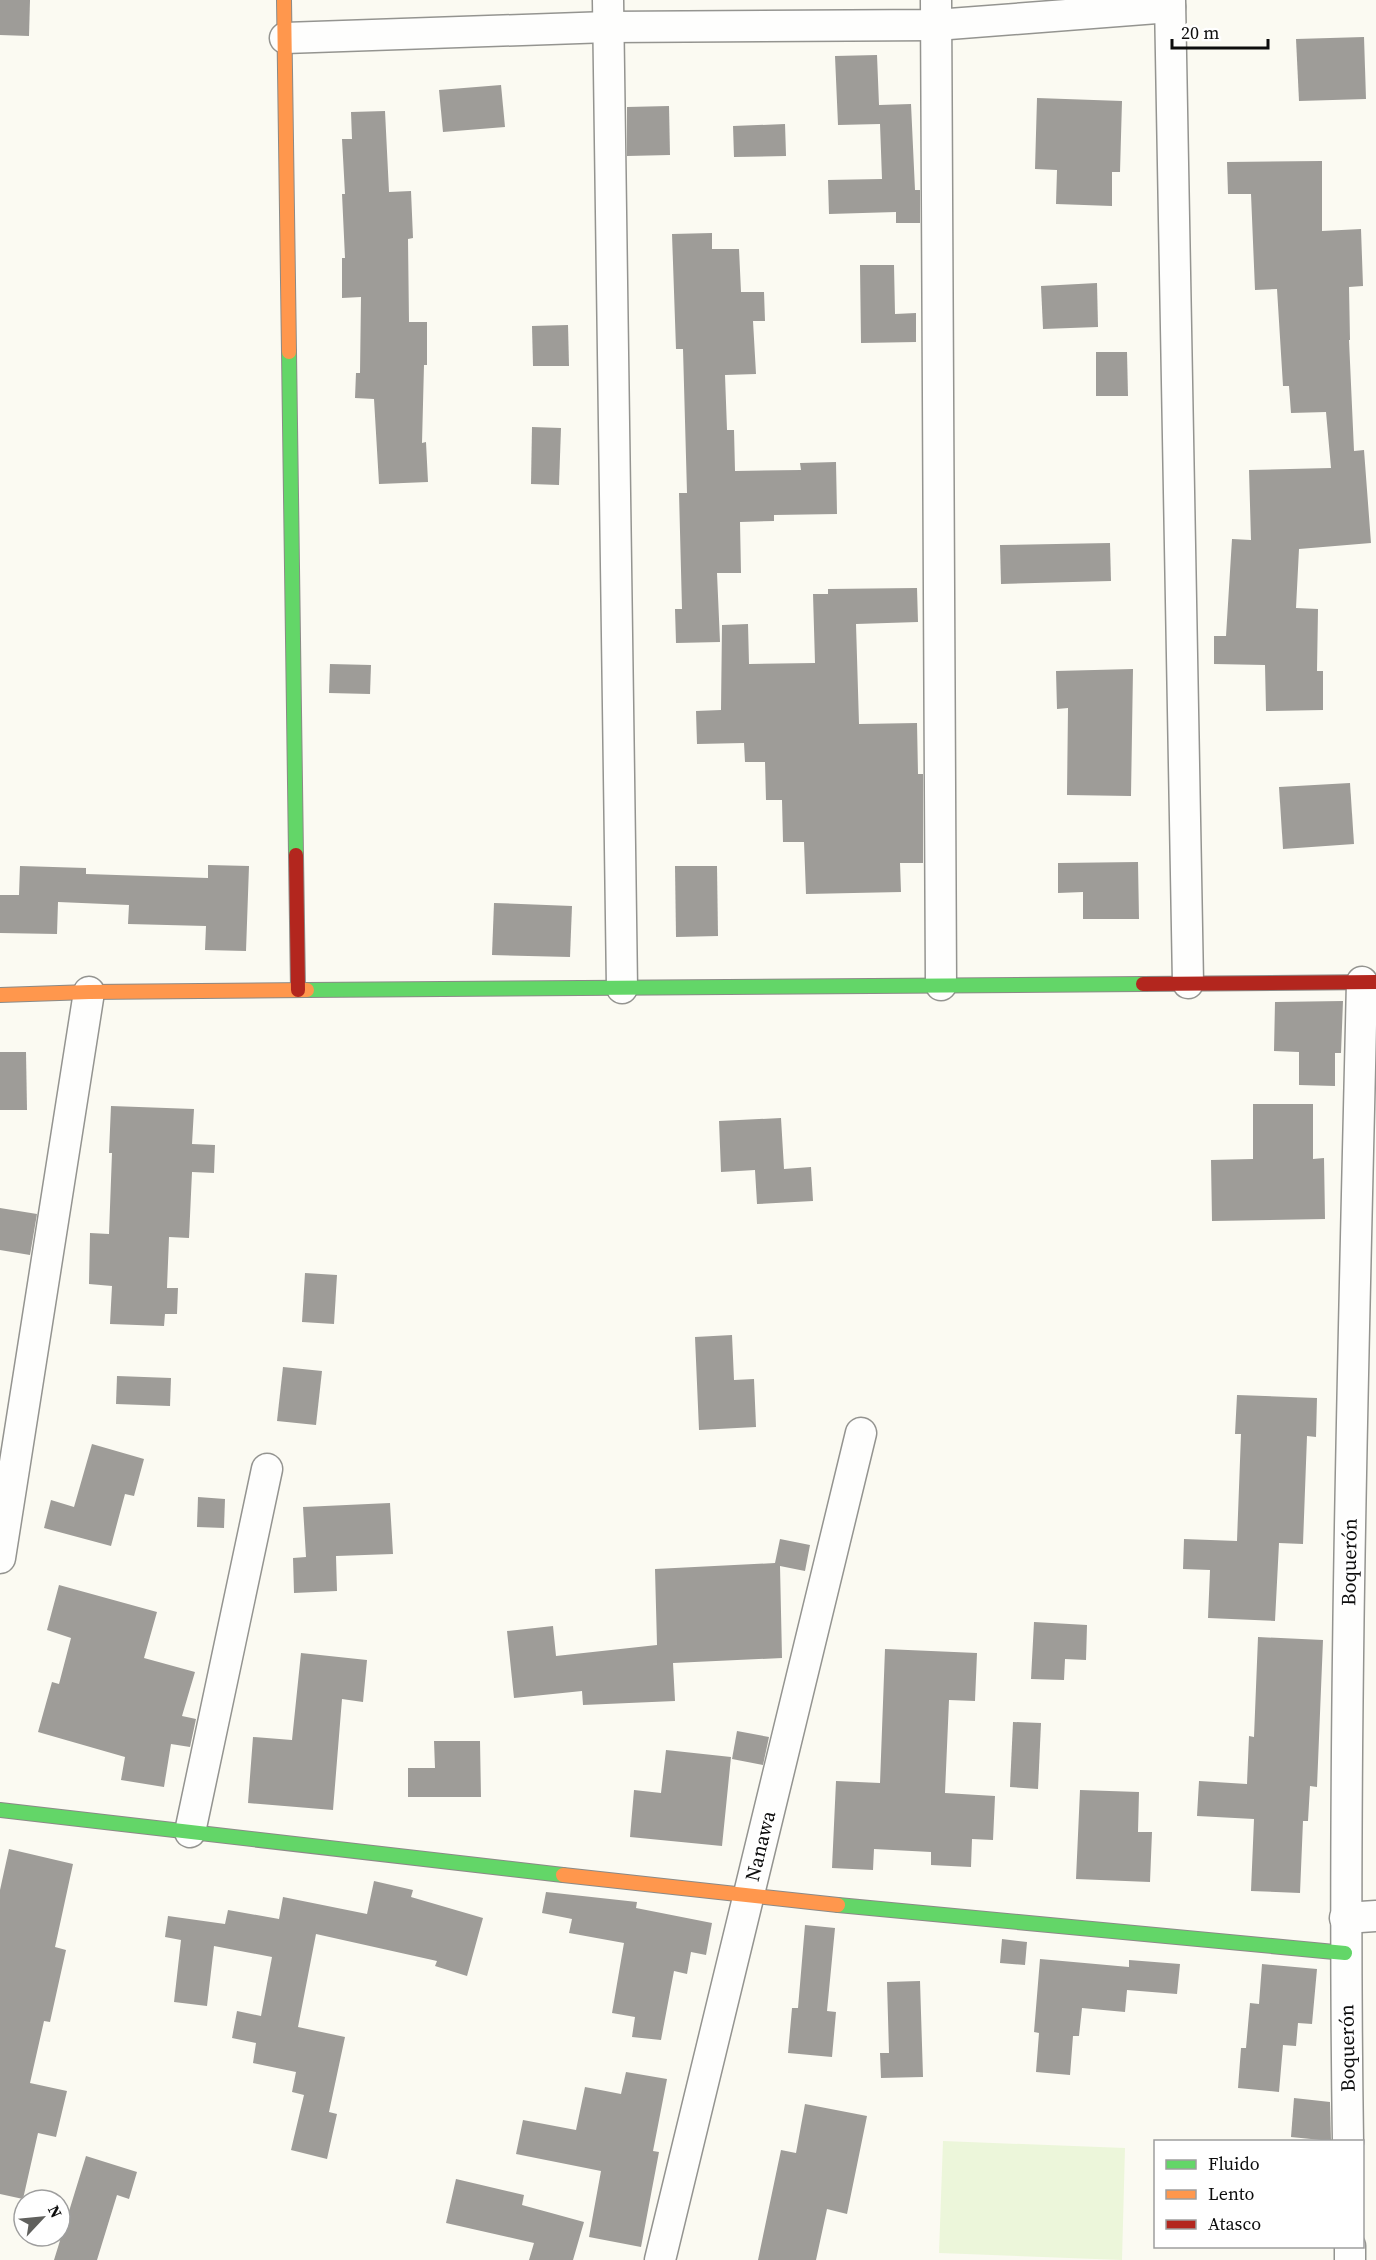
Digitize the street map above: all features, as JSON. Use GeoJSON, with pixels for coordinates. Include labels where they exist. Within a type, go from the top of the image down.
{"type":"FeatureCollection","features":[{"type":"Feature","properties":{"kind":"street"},"geometry":{"type":"LineString","coordinates":[[284,0],[298,990]]}},
{"type":"Feature","properties":{"kind":"street"},"geometry":{"type":"LineString","coordinates":[[285,38],[608,13],[936,12],[1170,4],[1188,983]]}},
{"type":"Feature","properties":{"kind":"street"},"geometry":{"type":"LineString","coordinates":[[936,12],[941,985]]}},
{"type":"Feature","properties":{"kind":"street"},"geometry":{"type":"LineString","coordinates":[[608,13],[622,988]]}},
{"type":"Feature","properties":{"kind":"street"},"geometry":{"type":"LineString","coordinates":[[0,994],[1369,982]]}},
{"type":"Feature","properties":{"kind":"street","name":"Boquerón"},"geometry":{"type":"LineString","coordinates":[[1348,2140],[1345,1918],[1351,1454],[1369,982]]}},
{"type":"Feature","properties":{"kind":"street"},"geometry":{"type":"LineString","coordinates":[[0,1558],[89,992]]}},
{"type":"Feature","properties":{"kind":"street","name":"Nanawa"},"geometry":{"type":"LineString","coordinates":[[660,2260],[861,1433]]}},
{"type":"Feature","properties":{"kind":"street"},"geometry":{"type":"LineString","coordinates":[[190,1832],[267,1469]]}},
{"type":"Feature","properties":{"kind":"street"},"geometry":{"type":"LineString","coordinates":[[0,1810],[747,1896],[1345,1953]]}},
{"type":"Feature","properties":{"kind":"street"},"geometry":{"type":"LineString","coordinates":[[1345,1918],[1376,1916]]}},
{"type":"Feature","properties":{"kind":"green space"},"geometry":{"type":"Polygon","coordinates":[[[943,2141],[1125,2148],[1122,2260],[939,2253],[943,2141]]]}},
{"type":"Feature","properties":{"kind":"building"},"geometry":{"type":"Polygon","coordinates":[[[0,0],[30,0],[29,36],[0,35],[0,0]]]}},
{"type":"Feature","properties":{"kind":"building"},"geometry":{"type":"Polygon","coordinates":[[[1364,37],[1366,99],[1299,101],[1296,39],[1364,37]]]}},
{"type":"Feature","properties":{"kind":"building"},"geometry":{"type":"Polygon","coordinates":[[[877,55],[879,105],[911,104],[915,190],[920,190],[920,223],[896,223],[896,212],[829,214],[828,180],[882,179],[880,124],[838,125],[835,56],[877,55]]]}},
{"type":"Feature","properties":{"kind":"building"},"geometry":{"type":"Polygon","coordinates":[[[501,85],[505,127],[443,132],[439,90],[501,85]]]}},
{"type":"Feature","properties":{"kind":"building"},"geometry":{"type":"Polygon","coordinates":[[[1037,98],[1122,101],[1120,172],[1112,172],[1112,206],[1056,204],[1057,170],[1035,169],[1037,98]]]}},
{"type":"Feature","properties":{"kind":"building"},"geometry":{"type":"Polygon","coordinates":[[[669,106],[670,155],[627,156],[627,107],[669,106]]]}},
{"type":"Feature","properties":{"kind":"building"},"geometry":{"type":"Polygon","coordinates":[[[385,111],[389,192],[411,191],[413,238],[408,239],[409,322],[427,322],[422,443],[426,442],[428,482],[379,484],[374,399],[355,398],[356,373],[360,373],[361,297],[342,298],[342,258],[345,258],[342,194],[345,194],[342,139],[352,139],[351,112],[385,111]]]}},
{"type":"Feature","properties":{"kind":"building"},"geometry":{"type":"Polygon","coordinates":[[[785,124],[786,156],[734,157],[733,126],[785,124]]]}},
{"type":"Feature","properties":{"kind":"building"},"geometry":{"type":"Polygon","coordinates":[[[1322,161],[1322,231],[1361,229],[1363,286],[1349,287],[1349,340],[1354,451],[1364,450],[1371,543],[1299,549],[1296,608],[1318,609],[1317,671],[1323,671],[1323,710],[1266,711],[1265,665],[1214,664],[1214,636],[1226,636],[1232,539],[1251,540],[1249,470],[1331,468],[1326,412],[1291,413],[1289,386],[1283,386],[1277,289],[1255,290],[1251,194],[1228,194],[1227,162],[1322,161]]]}},
{"type":"Feature","properties":{"kind":"building"},"geometry":{"type":"Polygon","coordinates":[[[712,233],[712,249],[739,249],[741,292],[764,292],[765,321],[753,321],[756,374],[725,375],[727,430],[734,430],[735,471],[801,470],[800,463],[836,462],[837,514],[774,515],[774,521],[740,522],[741,573],[717,573],[720,642],[676,643],[675,609],[682,609],[679,493],[687,493],[683,349],[676,349],[672,234],[712,233]]]}},
{"type":"Feature","properties":{"kind":"building"},"geometry":{"type":"Polygon","coordinates":[[[860,265],[894,265],[895,314],[916,313],[916,342],[861,343],[860,265]]]}},
{"type":"Feature","properties":{"kind":"building"},"geometry":{"type":"Polygon","coordinates":[[[1097,283],[1098,327],[1043,329],[1041,286],[1097,283]]]}},
{"type":"Feature","properties":{"kind":"building"},"geometry":{"type":"Polygon","coordinates":[[[568,325],[569,366],[533,366],[532,326],[568,325]]]}},
{"type":"Feature","properties":{"kind":"building"},"geometry":{"type":"Polygon","coordinates":[[[1096,352],[1127,352],[1128,396],[1096,396],[1096,352]]]}},
{"type":"Feature","properties":{"kind":"building"},"geometry":{"type":"Polygon","coordinates":[[[532,427],[561,428],[559,485],[531,484],[532,427]]]}},
{"type":"Feature","properties":{"kind":"building"},"geometry":{"type":"Polygon","coordinates":[[[1110,543],[1111,581],[1001,584],[1000,545],[1110,543]]]}},
{"type":"Feature","properties":{"kind":"building"},"geometry":{"type":"Polygon","coordinates":[[[917,588],[918,622],[856,624],[859,724],[917,723],[918,774],[923,774],[923,863],[900,863],[901,892],[806,894],[804,842],[783,842],[782,800],[766,800],[765,762],[745,762],[744,743],[697,744],[696,711],[721,710],[722,625],[748,624],[749,664],[815,663],[813,594],[828,594],[828,589],[917,588]]]}},
{"type":"Feature","properties":{"kind":"building"},"geometry":{"type":"Polygon","coordinates":[[[330,664],[371,665],[370,694],[329,693],[330,664]]]}},
{"type":"Feature","properties":{"kind":"building"},"geometry":{"type":"Polygon","coordinates":[[[1133,669],[1131,796],[1067,795],[1068,708],[1057,709],[1056,671],[1133,669]]]}},
{"type":"Feature","properties":{"kind":"building"},"geometry":{"type":"Polygon","coordinates":[[[1350,783],[1354,844],[1283,849],[1279,787],[1350,783]]]}},
{"type":"Feature","properties":{"kind":"building"},"geometry":{"type":"Polygon","coordinates":[[[1138,862],[1139,919],[1083,919],[1083,892],[1058,893],[1058,863],[1138,862]]]}},
{"type":"Feature","properties":{"kind":"building"},"geometry":{"type":"Polygon","coordinates":[[[208,865],[249,866],[246,951],[205,950],[206,926],[128,924],[129,905],[58,902],[57,934],[0,933],[0,895],[19,895],[20,866],[86,868],[86,874],[208,878],[208,865]]]}},
{"type":"Feature","properties":{"kind":"building"},"geometry":{"type":"Polygon","coordinates":[[[675,866],[717,866],[718,936],[676,937],[675,866]]]}},
{"type":"Feature","properties":{"kind":"building"},"geometry":{"type":"Polygon","coordinates":[[[494,903],[572,906],[570,957],[492,955],[494,903]]]}},
{"type":"Feature","properties":{"kind":"building"},"geometry":{"type":"Polygon","coordinates":[[[1343,1001],[1341,1053],[1335,1053],[1335,1086],[1299,1085],[1299,1052],[1274,1051],[1275,1002],[1343,1001]]]}},
{"type":"Feature","properties":{"kind":"building"},"geometry":{"type":"Polygon","coordinates":[[[0,1052],[26,1052],[27,1110],[0,1110],[0,1052]]]}},
{"type":"Feature","properties":{"kind":"building"},"geometry":{"type":"Polygon","coordinates":[[[1253,1104],[1313,1104],[1313,1159],[1324,1158],[1325,1219],[1212,1221],[1211,1160],[1253,1159],[1253,1104]]]}},
{"type":"Feature","properties":{"kind":"building"},"geometry":{"type":"Polygon","coordinates":[[[111,1106],[194,1109],[192,1144],[215,1145],[214,1173],[192,1172],[189,1238],[169,1237],[167,1288],[178,1288],[177,1314],[165,1314],[164,1326],[110,1324],[112,1286],[89,1284],[90,1233],[109,1234],[111,1106]]]}},
{"type":"Feature","properties":{"kind":"building"},"geometry":{"type":"Polygon","coordinates":[[[781,1118],[784,1169],[811,1167],[813,1201],[757,1204],[755,1170],[721,1172],[719,1121],[781,1118]]]}},
{"type":"Feature","properties":{"kind":"building"},"geometry":{"type":"Polygon","coordinates":[[[0,1208],[37,1214],[30,1255],[0,1250],[0,1208]]]}},
{"type":"Feature","properties":{"kind":"building"},"geometry":{"type":"Polygon","coordinates":[[[305,1273],[337,1275],[334,1324],[302,1322],[305,1273]]]}},
{"type":"Feature","properties":{"kind":"building"},"geometry":{"type":"Polygon","coordinates":[[[732,1335],[734,1380],[754,1379],[756,1427],[699,1430],[695,1337],[732,1335]]]}},
{"type":"Feature","properties":{"kind":"building"},"geometry":{"type":"Polygon","coordinates":[[[283,1367],[322,1371],[316,1425],[277,1421],[283,1367]]]}},
{"type":"Feature","properties":{"kind":"building"},"geometry":{"type":"Polygon","coordinates":[[[117,1376],[171,1378],[170,1406],[116,1404],[117,1376]]]}},
{"type":"Feature","properties":{"kind":"building"},"geometry":{"type":"Polygon","coordinates":[[[1237,1395],[1317,1398],[1316,1437],[1307,1436],[1303,1544],[1279,1543],[1275,1621],[1208,1618],[1210,1570],[1183,1569],[1184,1539],[1237,1541],[1241,1434],[1235,1434],[1237,1395]]]}},
{"type":"Feature","properties":{"kind":"building"},"geometry":{"type":"Polygon","coordinates":[[[92,1444],[144,1459],[134,1496],[125,1494],[111,1546],[44,1528],[51,1500],[74,1507],[92,1444]]]}},
{"type":"Feature","properties":{"kind":"building"},"geometry":{"type":"Polygon","coordinates":[[[198,1497],[225,1499],[224,1528],[197,1527],[198,1497]]]}},
{"type":"Feature","properties":{"kind":"building"},"geometry":{"type":"Polygon","coordinates":[[[390,1503],[393,1554],[336,1556],[337,1591],[294,1593],[293,1558],[306,1557],[303,1507],[390,1503]]]}},
{"type":"Feature","properties":{"kind":"building"},"geometry":{"type":"Polygon","coordinates":[[[780,1539],[810,1545],[805,1571],[780,1566],[782,1658],[673,1663],[675,1701],[583,1705],[582,1691],[514,1698],[507,1631],[553,1626],[556,1656],[657,1645],[655,1569],[775,1563],[780,1539]]]}},
{"type":"Feature","properties":{"kind":"building"},"geometry":{"type":"Polygon","coordinates":[[[59,1585],[157,1612],[144,1658],[195,1672],[182,1716],[196,1719],[190,1747],[171,1744],[164,1787],[121,1780],[125,1757],[38,1732],[52,1682],[59,1684],[71,1638],[47,1630],[59,1585]]]}},
{"type":"Feature","properties":{"kind":"building"},"geometry":{"type":"Polygon","coordinates":[[[1034,1622],[1087,1625],[1086,1660],[1065,1659],[1064,1680],[1031,1679],[1034,1622]]]}},
{"type":"Feature","properties":{"kind":"building"},"geometry":{"type":"Polygon","coordinates":[[[1258,1637],[1323,1640],[1317,1787],[1310,1786],[1308,1821],[1303,1821],[1300,1893],[1251,1891],[1254,1819],[1197,1816],[1199,1781],[1247,1784],[1249,1736],[1254,1737],[1258,1637]]]}},
{"type":"Feature","properties":{"kind":"building"},"geometry":{"type":"Polygon","coordinates":[[[885,1649],[977,1653],[975,1701],[949,1700],[945,1793],[995,1796],[993,1840],[972,1839],[971,1867],[931,1865],[931,1852],[874,1849],[873,1870],[832,1868],[836,1781],[880,1783],[885,1649]]]}},
{"type":"Feature","properties":{"kind":"building"},"geometry":{"type":"Polygon","coordinates":[[[301,1653],[367,1660],[363,1702],[342,1699],[333,1810],[248,1803],[253,1737],[292,1740],[301,1653]]]}},
{"type":"Feature","properties":{"kind":"building"},"geometry":{"type":"Polygon","coordinates":[[[1013,1722],[1041,1723],[1038,1789],[1010,1787],[1013,1722]]]}},
{"type":"Feature","properties":{"kind":"building"},"geometry":{"type":"Polygon","coordinates":[[[737,1731],[769,1737],[763,1765],[732,1759],[737,1731]]]}},
{"type":"Feature","properties":{"kind":"building"},"geometry":{"type":"Polygon","coordinates":[[[434,1741],[480,1741],[481,1797],[408,1797],[408,1768],[435,1768],[434,1741]]]}},
{"type":"Feature","properties":{"kind":"building"},"geometry":{"type":"Polygon","coordinates":[[[666,1750],[731,1757],[722,1846],[630,1837],[634,1790],[661,1793],[666,1750]]]}},
{"type":"Feature","properties":{"kind":"building"},"geometry":{"type":"Polygon","coordinates":[[[1080,1790],[1139,1792],[1138,1832],[1152,1832],[1150,1882],[1076,1879],[1080,1790]]]}},
{"type":"Feature","properties":{"kind":"building"},"geometry":{"type":"Polygon","coordinates":[[[9,1849],[73,1864],[55,1947],[66,1950],[50,2022],[44,2021],[30,2083],[67,2091],[56,2137],[38,2133],[26,2188],[12,2188],[12,2197],[0,2194],[0,1890],[9,1849]]]}},
{"type":"Feature","properties":{"kind":"building"},"geometry":{"type":"Polygon","coordinates":[[[374,1881],[413,1890],[411,1897],[483,1918],[467,1976],[435,1966],[437,1961],[316,1934],[298,2027],[345,2037],[329,2112],[337,2114],[327,2159],[291,2150],[304,2095],[292,2092],[296,2072],[253,2063],[256,2043],[232,2038],[237,2011],[261,2016],[272,1957],[214,1946],[207,2006],[174,2002],[181,1940],[165,1937],[168,1916],[225,1924],[228,1910],[279,1919],[283,1897],[367,1914],[374,1881]]]}},
{"type":"Feature","properties":{"kind":"building"},"geometry":{"type":"Polygon","coordinates":[[[546,1892],[637,1902],[636,1908],[712,1923],[706,1955],[691,1952],[687,1974],[674,1971],[661,2040],[632,2037],[635,2017],[612,2013],[624,1943],[569,1933],[572,1919],[542,1913],[546,1892]]]}},
{"type":"Feature","properties":{"kind":"building"},"geometry":{"type":"Polygon","coordinates":[[[805,1925],[835,1928],[827,2011],[836,2012],[832,2057],[788,2053],[792,2008],[798,2008],[805,1925]]]}},
{"type":"Feature","properties":{"kind":"building"},"geometry":{"type":"Polygon","coordinates":[[[1002,1939],[1027,1942],[1025,1965],[1000,1963],[1002,1939]]]}},
{"type":"Feature","properties":{"kind":"building"},"geometry":{"type":"Polygon","coordinates":[[[1040,1959],[1129,1967],[1129,1960],[1180,1964],[1177,1994],[1127,1990],[1125,2012],[1082,2008],[1079,2036],[1073,2036],[1070,2075],[1036,2072],[1039,2033],[1034,2032],[1040,1959]]]}},
{"type":"Feature","properties":{"kind":"building"},"geometry":{"type":"Polygon","coordinates":[[[1262,1964],[1317,1969],[1312,2024],[1298,2023],[1296,2046],[1283,2045],[1279,2092],[1238,2088],[1241,2048],[1246,2048],[1250,2003],[1259,2004],[1262,1964]]]}},
{"type":"Feature","properties":{"kind":"building"},"geometry":{"type":"Polygon","coordinates":[[[920,1981],[923,2077],[881,2078],[880,2053],[889,2053],[887,1982],[920,1981]]]}},
{"type":"Feature","properties":{"kind":"building"},"geometry":{"type":"Polygon","coordinates":[[[626,2072],[667,2079],[653,2151],[659,2152],[641,2247],[589,2237],[601,2171],[516,2154],[523,2120],[576,2130],[585,2087],[621,2094],[626,2072]]]}},
{"type":"Feature","properties":{"kind":"building"},"geometry":{"type":"Polygon","coordinates":[[[1294,2098],[1330,2102],[1331,2140],[1291,2137],[1294,2098]]]}},
{"type":"Feature","properties":{"kind":"building"},"geometry":{"type":"Polygon","coordinates":[[[805,2104],[867,2116],[847,2214],[827,2209],[816,2260],[758,2260],[781,2150],[796,2153],[805,2104]]]}},
{"type":"Feature","properties":{"kind":"building"},"geometry":{"type":"Polygon","coordinates":[[[86,2156],[137,2172],[129,2199],[117,2195],[97,2260],[54,2260],[58,2248],[72,2248],[72,2202],[86,2156]]]}},
{"type":"Feature","properties":{"kind":"building"},"geometry":{"type":"Polygon","coordinates":[[[456,2179],[524,2195],[522,2205],[584,2222],[573,2260],[529,2260],[534,2243],[446,2223],[456,2179]]]}},
{"type":"Feature","properties":{"kind":"traffic: fast"},"geometry":{"type":"LineString","coordinates":[[289,352],[296,855]]}},
{"type":"Feature","properties":{"kind":"traffic: fast"},"geometry":{"type":"LineString","coordinates":[[307,990],[1143,984]]}},
{"type":"Feature","properties":{"kind":"traffic: fast"},"geometry":{"type":"LineString","coordinates":[[0,1810],[563,1875]]}},
{"type":"Feature","properties":{"kind":"traffic: fast"},"geometry":{"type":"LineString","coordinates":[[838,1905],[1345,1953]]}},
{"type":"Feature","properties":{"kind":"traffic: slow"},"geometry":{"type":"LineString","coordinates":[[284,0],[289,352]]}},
{"type":"Feature","properties":{"kind":"traffic: slow"},"geometry":{"type":"LineString","coordinates":[[0,995],[307,990]]}},
{"type":"Feature","properties":{"kind":"traffic: slow"},"geometry":{"type":"LineString","coordinates":[[563,1875],[838,1905]]}},
{"type":"Feature","properties":{"kind":"traffic: jam"},"geometry":{"type":"LineString","coordinates":[[296,855],[298,990]]}},
{"type":"Feature","properties":{"kind":"traffic: jam"},"geometry":{"type":"LineString","coordinates":[[1143,984],[1376,982]]}}]}
